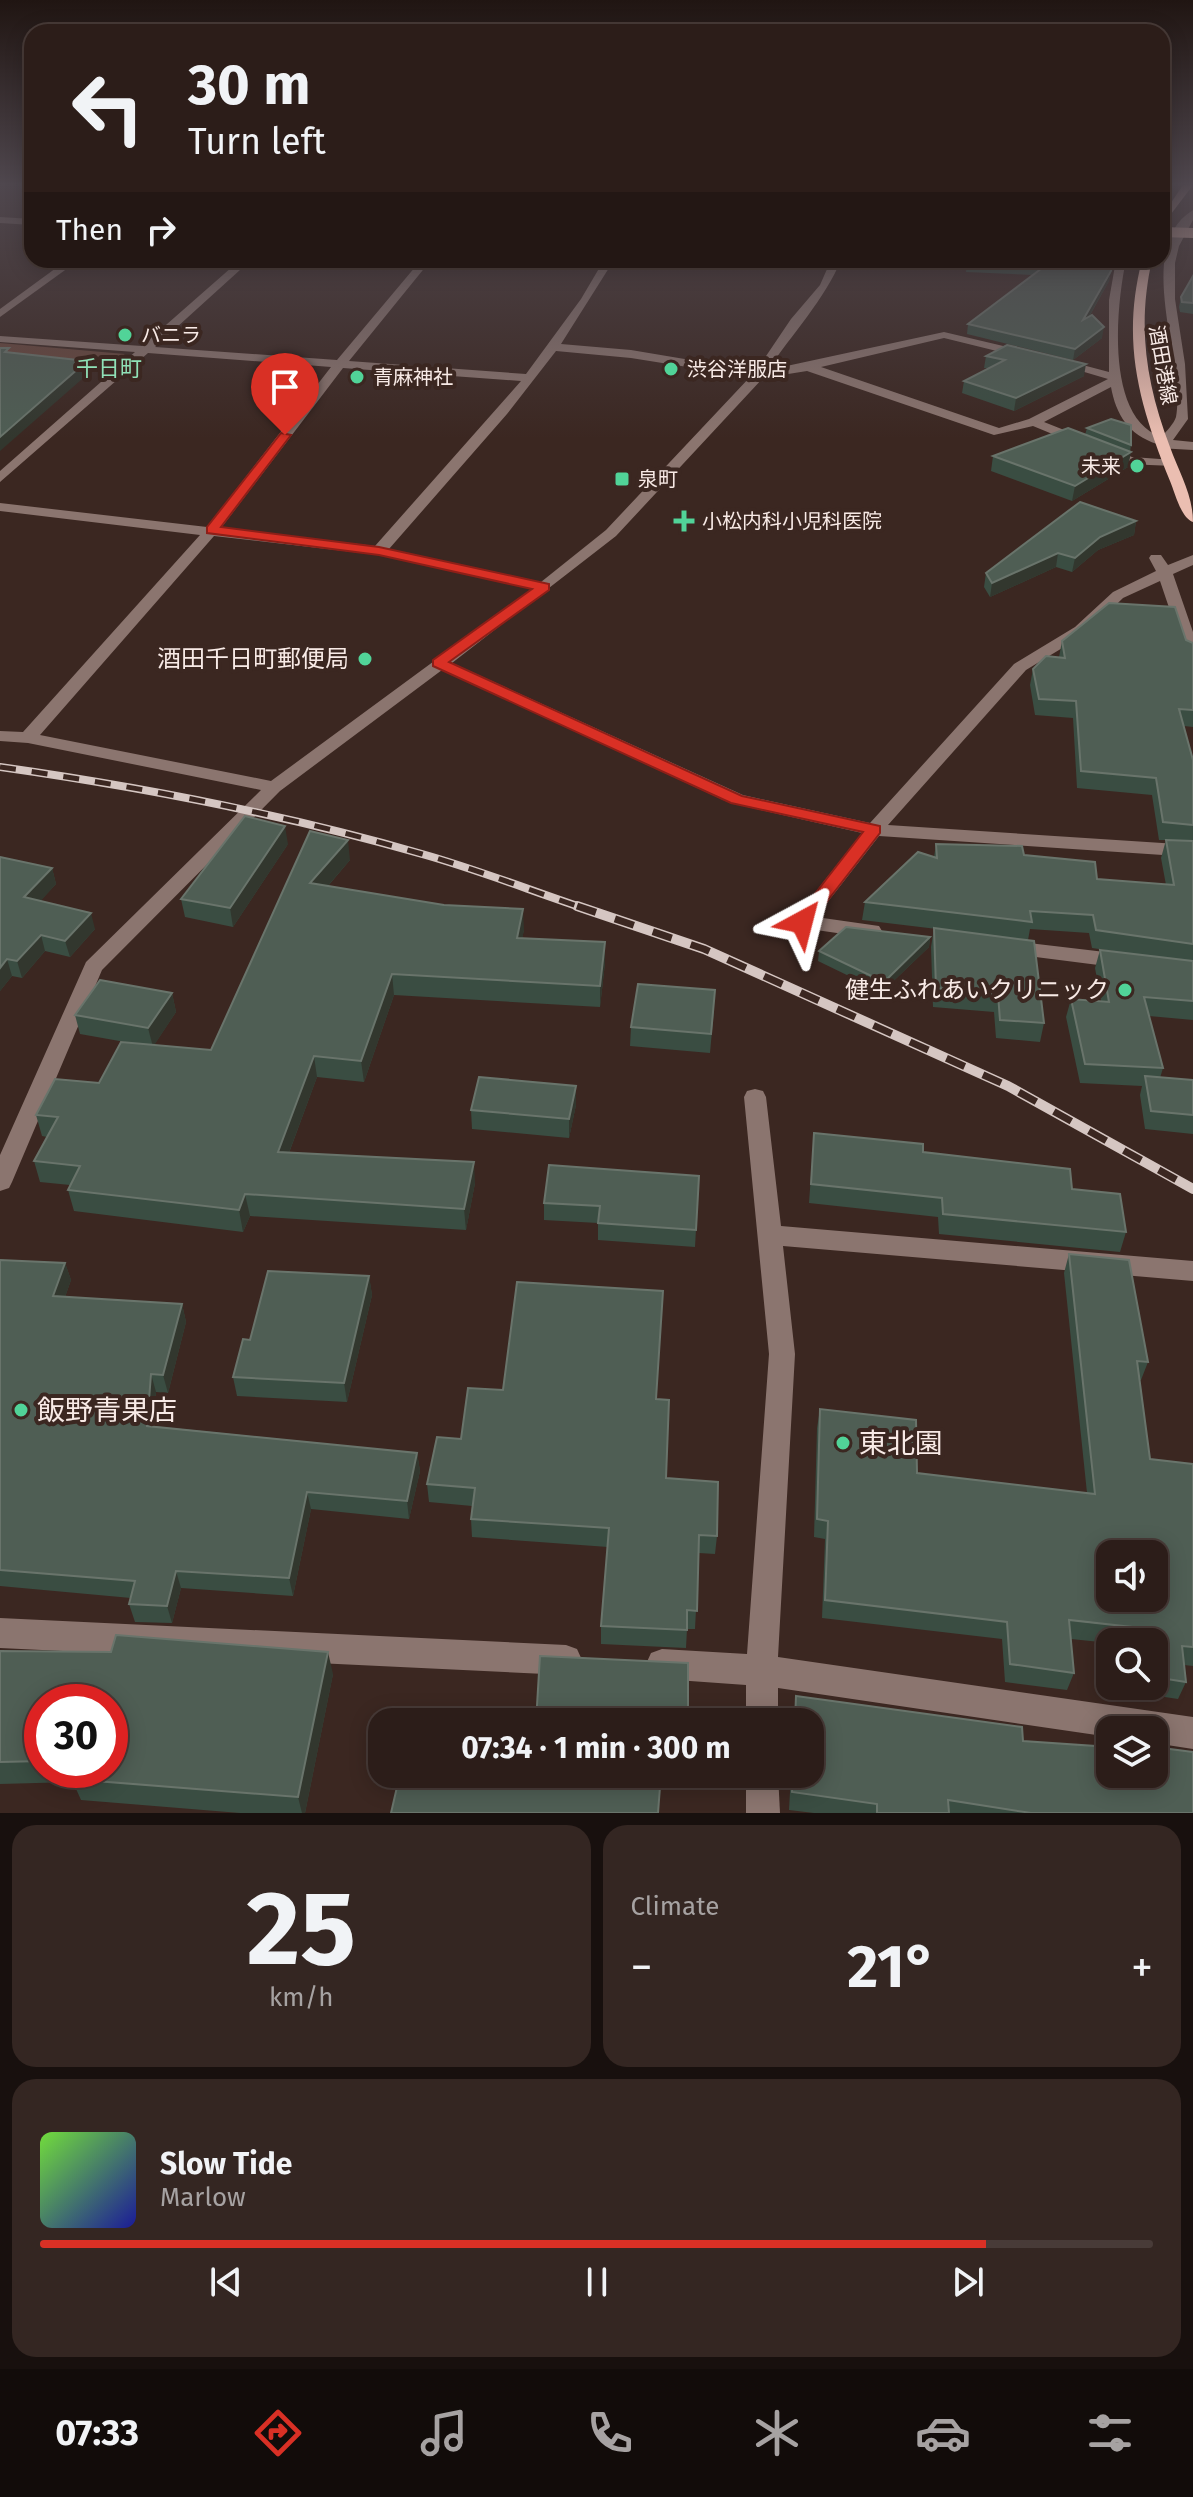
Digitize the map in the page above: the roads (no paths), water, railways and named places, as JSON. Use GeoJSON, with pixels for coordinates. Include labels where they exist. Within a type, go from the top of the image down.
{"type":"FeatureCollection","features":[{"type":"Feature","properties":{"kind":"main road","name":"酒田港線"},"geometry":{"type":"LineString","coordinates":[[1144,270],[1135,322],[1144,396],[1193,518]]}},
{"type":"Feature","properties":{"kind":"street"},"geometry":{"type":"LineString","coordinates":[[0,314],[61,270]]}},
{"type":"Feature","properties":{"kind":"street"},"geometry":{"type":"LineString","coordinates":[[0,478],[235,270]]}},
{"type":"Feature","properties":{"kind":"street"},"geometry":{"type":"LineString","coordinates":[[28,738],[212,530],[340,364],[418,270]]}},
{"type":"Feature","properties":{"kind":"street"},"geometry":{"type":"LineString","coordinates":[[379,551],[554,347],[603,270]]}},
{"type":"Feature","properties":{"kind":"street"},"geometry":{"type":"LineString","coordinates":[[0,1179],[93,967],[274,787],[544,587],[611,533],[759,375],[825,286],[832,270]]}},
{"type":"Feature","properties":{"kind":"street"},"geometry":{"type":"LineString","coordinates":[[1119,270],[1115,286],[1113,378],[1124,417],[1163,445],[1193,446]]}},
{"type":"Feature","properties":{"kind":"street"},"geometry":{"type":"LineString","coordinates":[[1163,445],[1182,419],[1179,360],[1166,292],[1168,270]]}},
{"type":"Feature","properties":{"kind":"street"},"geometry":{"type":"LineString","coordinates":[[554,347],[631,354],[759,375],[808,367],[944,335],[1036,357]]}},
{"type":"Feature","properties":{"kind":"street"},"geometry":{"type":"LineString","coordinates":[[0,339],[529,378]]}},
{"type":"Feature","properties":{"kind":"street"},"geometry":{"type":"LineString","coordinates":[[1051,361],[1113,378]]}},
{"type":"Feature","properties":{"kind":"street"},"geometry":{"type":"LineString","coordinates":[[808,367],[999,432],[1034,422],[1113,378]]}},
{"type":"Feature","properties":{"kind":"street"},"geometry":{"type":"LineString","coordinates":[[1034,422],[1130,461],[1169,463]]}},
{"type":"Feature","properties":{"kind":"street"},"geometry":{"type":"LineString","coordinates":[[0,507],[379,551],[544,587]]}},
{"type":"Feature","properties":{"kind":"street"},"geometry":{"type":"LineString","coordinates":[[896,934],[802,922],[874,830],[1020,667],[1081,630],[1118,595],[1160,565],[1193,559]]}},
{"type":"Feature","properties":{"kind":"street"},"geometry":{"type":"LineString","coordinates":[[1160,565],[1193,655]]}},
{"type":"Feature","properties":{"kind":"street"},"geometry":{"type":"LineString","coordinates":[[439,663],[737,799],[874,830],[1193,851]]}},
{"type":"Feature","properties":{"kind":"street"},"geometry":{"type":"LineString","coordinates":[[0,736],[28,738],[274,787]]}},
{"type":"Feature","properties":{"kind":"street"},"geometry":{"type":"LineString","coordinates":[[990,945],[1146,964]]}},
{"type":"Feature","properties":{"kind":"street"},"geometry":{"type":"LineString","coordinates":[[755,1097],[782,1354],[762,1708]]}},
{"type":"Feature","properties":{"kind":"street"},"geometry":{"type":"LineString","coordinates":[[769,1235],[1193,1271]]}},
{"type":"Feature","properties":{"kind":"street"},"geometry":{"type":"LineString","coordinates":[[0,1633],[603,1661]]}},
{"type":"Feature","properties":{"kind":"street"},"geometry":{"type":"LineString","coordinates":[[635,1663],[762,1670],[1193,1733]]}},
{"type":"Feature","properties":{"kind":"street"},"geometry":{"type":"LineString","coordinates":[[762,1788],[763,1813]]}},
{"type":"Feature","properties":{"kind":"railway"},"geometry":{"type":"LineString","coordinates":[[0,767],[106,783],[317,826],[442,860],[583,908]]}},
{"type":"Feature","properties":{"kind":"railway"},"geometry":{"type":"LineString","coordinates":[[577,906],[704,949],[1008,1086],[1193,1189]]}},
{"type":"Feature","properties":{"kind":"place","name":"バニラ"},"geometry":{"type":"Point","coordinates":[125,335]}},
{"type":"Feature","properties":{"kind":"place","name":"渋谷洋服店"},"geometry":{"type":"Point","coordinates":[671,369]}},
{"type":"Feature","properties":{"kind":"place","name":"青麻神社"},"geometry":{"type":"Point","coordinates":[357,377]}},
{"type":"Feature","properties":{"kind":"place","name":"未来"},"geometry":{"type":"Point","coordinates":[1137,466]}},
{"type":"Feature","properties":{"kind":"place","name":"泉町"},"geometry":{"type":"Point","coordinates":[622,479]}},
{"type":"Feature","properties":{"kind":"place","name":"小松内科小児科医院"},"geometry":{"type":"Point","coordinates":[684,521]}},
{"type":"Feature","properties":{"kind":"place","name":"酒田千日町郵便局"},"geometry":{"type":"Point","coordinates":[365,659]}},
{"type":"Feature","properties":{"kind":"place","name":"健生ふれあいクリニック"},"geometry":{"type":"Point","coordinates":[1125,990]}},
{"type":"Feature","properties":{"kind":"place","name":"飯野青果店"},"geometry":{"type":"Point","coordinates":[21,1410]}},
{"type":"Feature","properties":{"kind":"place","name":"東北園"},"geometry":{"type":"Point","coordinates":[843,1443]}},
{"type":"Feature","properties":{"kind":"district","name":"千日町"},"geometry":{"type":"Point","coordinates":[109,368]}}]}
